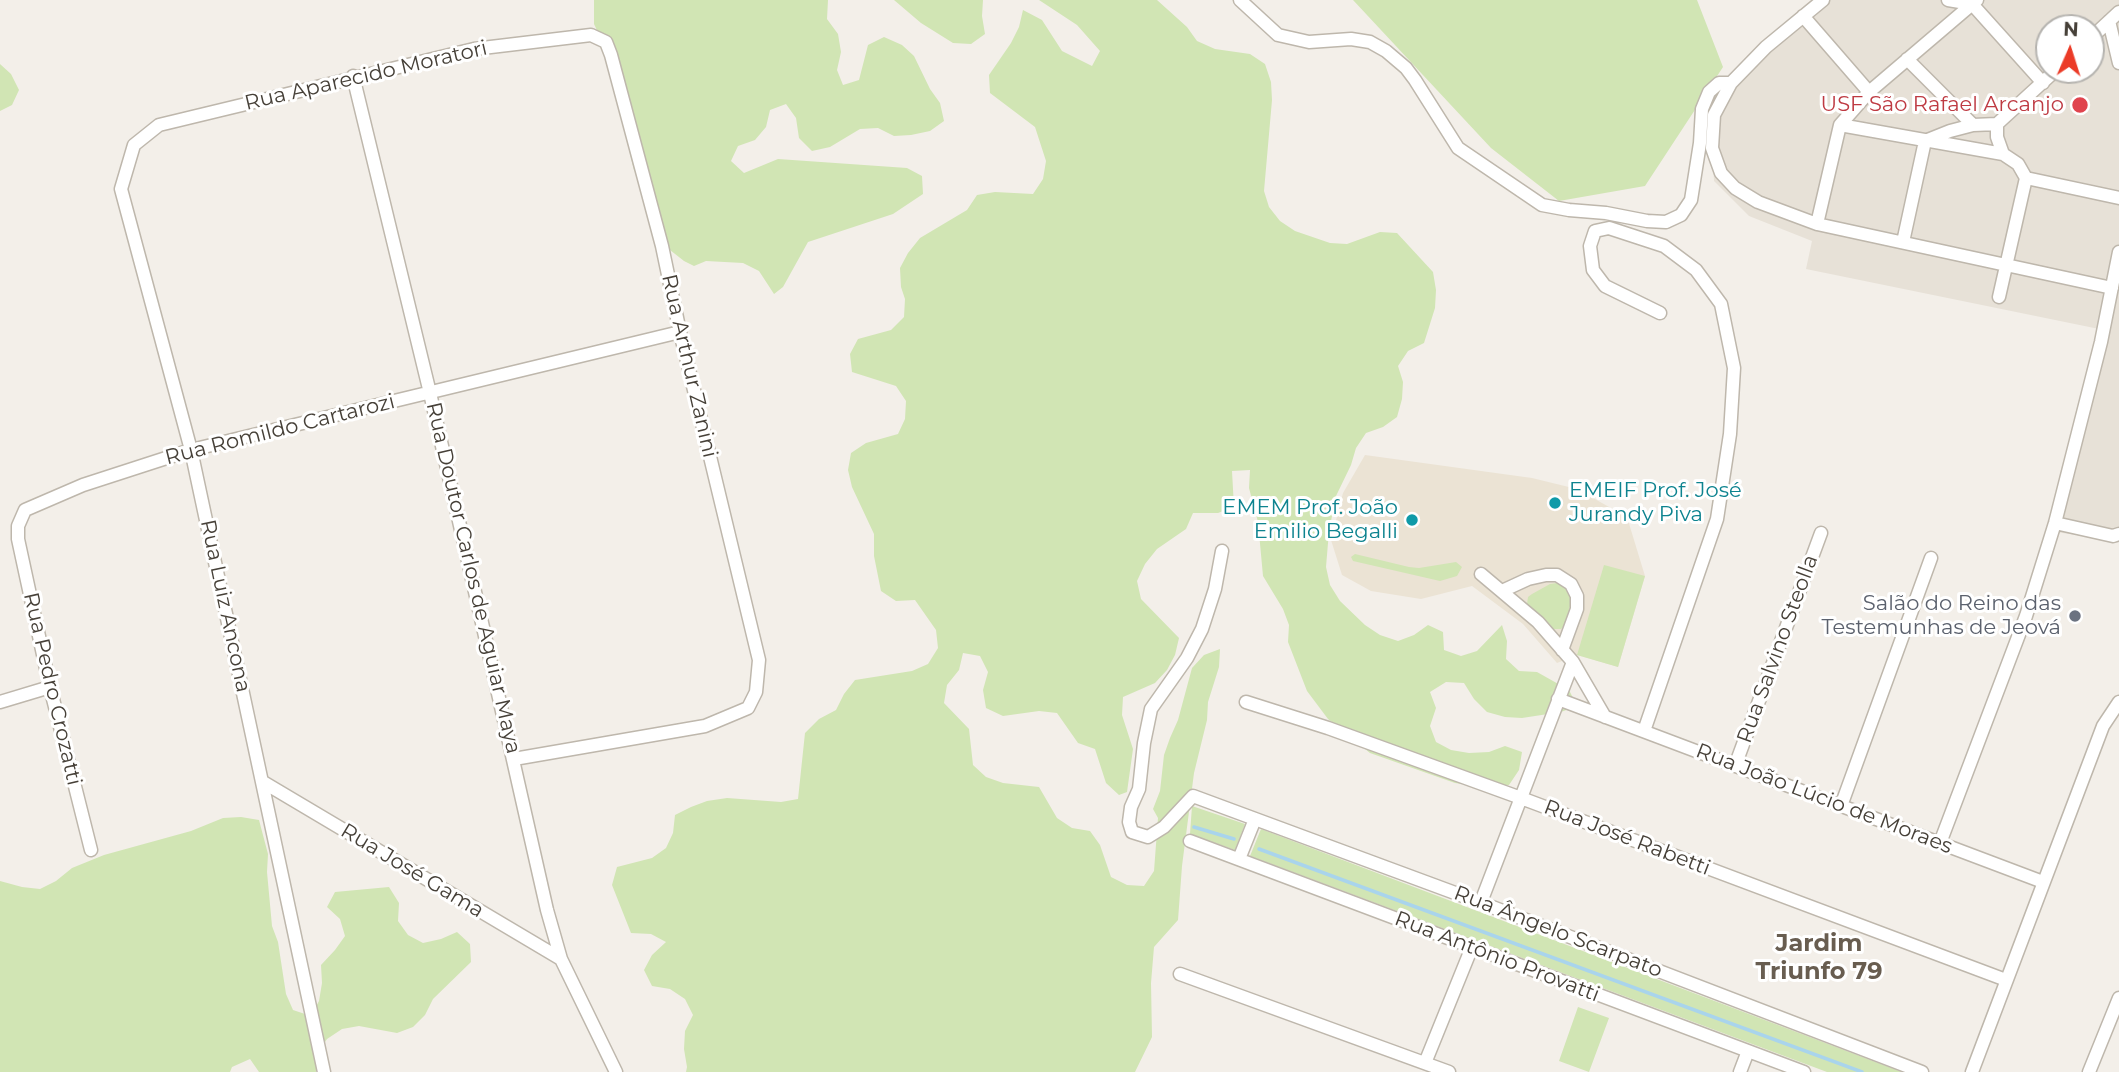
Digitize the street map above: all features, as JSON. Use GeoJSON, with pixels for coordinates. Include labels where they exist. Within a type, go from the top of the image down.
{"type":"FeatureCollection","features":[{"type":"Feature","properties":{"kind":"street"},"geometry":{"type":"LineString","coordinates":[[1240,0],[1278,35],[1309,42],[1351,39],[1370,42],[1386,51],[1406,68],[1415,80],[1458,148],[1542,205],[1647,221],[1666,222],[1681,215],[1691,200],[1702,109],[1709,92],[1719,83],[1731,83]]}},
{"type":"Feature","properties":{"kind":"street"},"geometry":{"type":"LineString","coordinates":[[1822,0],[1766,47],[1731,83],[1714,115],[1712,148],[1721,173],[1735,188],[1758,202],[1817,224],[2112,288]]}},
{"type":"Feature","properties":{"kind":"street"},"geometry":{"type":"LineString","coordinates":[[1948,0],[1975,2],[2035,73]]}},
{"type":"Feature","properties":{"kind":"street"},"geometry":{"type":"LineString","coordinates":[[1817,224],[1840,125],[1869,92],[1975,2]]}},
{"type":"Feature","properties":{"kind":"street"},"geometry":{"type":"LineString","coordinates":[[2105,25],[2119,12]]}},
{"type":"Feature","properties":{"kind":"street"},"geometry":{"type":"LineString","coordinates":[[1803,16],[1869,92]]}},
{"type":"Feature","properties":{"kind":"street"},"geometry":{"type":"LineString","coordinates":[[2109,21],[2119,63]]}},
{"type":"Feature","properties":{"kind":"street","name":"Rua Aparecido Moratori"},"geometry":{"type":"LineString","coordinates":[[134,145],[159,125],[474,48],[591,35],[606,42]]}},
{"type":"Feature","properties":{"kind":"street","name":"Rua Arthur Zanini"},"geometry":{"type":"LineString","coordinates":[[514,759],[705,726],[747,708],[756,692],[760,660],[680,332],[662,246],[606,42]]}},
{"type":"Feature","properties":{"kind":"street"},"geometry":{"type":"LineString","coordinates":[[1907,59],[1973,125]]}},
{"type":"Feature","properties":{"kind":"street","name":"Rua Doutor Carlos de Aguiar Maya"},"geometry":{"type":"LineString","coordinates":[[354,76],[430,393],[547,909],[561,960],[616,1072]]}},
{"type":"Feature","properties":{"kind":"street"},"geometry":{"type":"LineString","coordinates":[[1925,141],[1973,125],[1997,124],[2042,84]]}},
{"type":"Feature","properties":{"kind":"street"},"geometry":{"type":"LineString","coordinates":[[1997,124],[1997,137],[2003,154]]}},
{"type":"Feature","properties":{"kind":"street"},"geometry":{"type":"LineString","coordinates":[[1840,125],[2003,154],[2018,164],[2026,178],[1998,297]]}},
{"type":"Feature","properties":{"kind":"street"},"geometry":{"type":"LineString","coordinates":[[1903,242],[1925,141]]}},
{"type":"Feature","properties":{"kind":"street","name":"Rua Luiz Ancona"},"geometry":{"type":"LineString","coordinates":[[134,145],[121,189],[191,450],[324,1072]]}},
{"type":"Feature","properties":{"kind":"street"},"geometry":{"type":"LineString","coordinates":[[2026,178],[2119,198]]}},
{"type":"Feature","properties":{"kind":"street"},"geometry":{"type":"LineString","coordinates":[[1644,731],[1717,519],[1730,435],[1734,368],[1721,304],[1696,270],[1664,246],[1609,228],[1595,231],[1590,246],[1593,270],[1605,286],[1661,313]]}},
{"type":"Feature","properties":{"kind":"street"},"geometry":{"type":"LineString","coordinates":[[1940,843],[2026,616],[2055,523],[2085,409],[2119,252]]}},
{"type":"Feature","properties":{"kind":"street","name":"Rua Romildo Cartarozi"},"geometry":{"type":"LineString","coordinates":[[18,526],[24,510],[50,497],[191,450],[680,332]]}},
{"type":"Feature","properties":{"kind":"street"},"geometry":{"type":"LineString","coordinates":[[2055,523],[2113,536],[2119,534]]}},
{"type":"Feature","properties":{"kind":"street","name":"Rua Pedro Crozatti"},"geometry":{"type":"LineString","coordinates":[[18,526],[18,539],[50,687],[91,850]]}},
{"type":"Feature","properties":{"kind":"street","name":"Rua Salvino Steolla"},"geometry":{"type":"LineString","coordinates":[[1735,766],[1821,533]]}},
{"type":"Feature","properties":{"kind":"street","name":"Rua Ângelo Scarpato"},"geometry":{"type":"LineString","coordinates":[[1222,551],[1215,589],[1202,629],[1187,658],[1151,709],[1139,789],[1131,807],[1129,821],[1132,832],[1148,837],[1164,827],[1193,796],[1481,902],[1922,1072]]}},
{"type":"Feature","properties":{"kind":"street"},"geometry":{"type":"LineString","coordinates":[[1841,806],[1931,558]]}},
{"type":"Feature","properties":{"kind":"street"},"geometry":{"type":"LineString","coordinates":[[1481,574],[1538,622],[1573,662],[1605,717]]}},
{"type":"Feature","properties":{"kind":"street"},"geometry":{"type":"LineString","coordinates":[[1502,591],[1528,579],[1546,575],[1557,575],[1571,584],[1577,596],[1577,609],[1562,650]]}},
{"type":"Feature","properties":{"kind":"street"},"geometry":{"type":"LineString","coordinates":[[1481,902],[1573,662]]}},
{"type":"Feature","properties":{"kind":"street"},"geometry":{"type":"LineString","coordinates":[[0,702],[50,687]]}},
{"type":"Feature","properties":{"kind":"street","name":"Rua João Lúcio de Moraes"},"geometry":{"type":"LineString","coordinates":[[1558,699],[2043,882]]}},
{"type":"Feature","properties":{"kind":"street","name":"Rua José Rabetti"},"geometry":{"type":"LineString","coordinates":[[1246,702],[1328,728],[1521,798],[2006,980]]}},
{"type":"Feature","properties":{"kind":"street"},"geometry":{"type":"LineString","coordinates":[[1972,1072],[2105,721],[2118,705]]}},
{"type":"Feature","properties":{"kind":"street","name":"Rua José Gama"},"geometry":{"type":"LineString","coordinates":[[263,782],[561,960]]}},
{"type":"Feature","properties":{"kind":"street"},"geometry":{"type":"LineString","coordinates":[[1239,859],[1255,819]]}},
{"type":"Feature","properties":{"kind":"street","name":"Rua Antônio Provatti"},"geometry":{"type":"LineString","coordinates":[[1190,841],[1804,1072]]}},
{"type":"Feature","properties":{"kind":"street"},"geometry":{"type":"LineString","coordinates":[[1425,1063],[1472,947]]}},
{"type":"Feature","properties":{"kind":"street"},"geometry":{"type":"LineString","coordinates":[[1180,974],[1449,1072]]}},
{"type":"Feature","properties":{"kind":"street"},"geometry":{"type":"LineString","coordinates":[[2089,1072],[2115,1021],[2119,998]]}},
{"type":"Feature","properties":{"kind":"street"},"geometry":{"type":"LineString","coordinates":[[1740,1072],[1748,1051]]}},
{"type":"Feature","properties":{"kind":"shaded area"},"geometry":{"type":"Polygon","coordinates":[[[1811,0],[2119,0],[2119,541],[2048,531],[2104,330],[1806,269],[1812,241],[1749,216],[1714,181],[1711,122],[1722,86],[1756,47],[1811,0]]]}},
{"type":"Feature","properties":{"kind":"shaded area"},"geometry":{"type":"Polygon","coordinates":[[[1365,455],[1532,478],[1577,489],[1627,517],[1645,576],[1618,667],[1577,655],[1557,663],[1523,624],[1472,586],[1421,599],[1371,591],[1342,575],[1331,540],[1343,493],[1365,455]]]}},
{"type":"Feature","properties":{"kind":"green space"},"geometry":{"type":"Polygon","coordinates":[[[594,0],[828,0],[827,19],[838,34],[841,52],[837,70],[843,85],[859,80],[868,45],[884,37],[902,45],[914,56],[940,103],[944,121],[930,131],[911,135],[894,136],[878,128],[860,129],[830,147],[812,151],[799,138],[796,118],[786,104],[770,110],[766,127],[755,140],[738,146],[731,161],[744,173],[778,159],[907,168],[922,176],[923,194],[893,214],[808,242],[783,287],[774,294],[759,271],[743,263],[706,261],[694,266],[684,261],[656,239],[644,187],[634,170],[602,41],[594,24],[594,0]]]}},
{"type":"Feature","properties":{"kind":"green space"},"geometry":{"type":"Polygon","coordinates":[[[894,0],[983,0],[985,34],[971,44],[953,43],[921,23],[894,0]]]}},
{"type":"Feature","properties":{"kind":"green space"},"geometry":{"type":"Polygon","coordinates":[[[1039,0],[1157,0],[1187,27],[1197,41],[1215,49],[1250,54],[1265,64],[1271,82],[1272,100],[1264,191],[1269,207],[1280,221],[1295,231],[1330,243],[1347,244],[1380,232],[1397,233],[1433,272],[1435,308],[1424,343],[1408,351],[1398,366],[1403,382],[1397,417],[1383,427],[1366,433],[1356,448],[1336,496],[1326,567],[1330,585],[1340,601],[1380,635],[1398,641],[1414,635],[1428,625],[1443,632],[1444,650],[1461,656],[1477,651],[1502,625],[1507,641],[1506,659],[1519,671],[1537,672],[1569,690],[1577,706],[1561,712],[1522,718],[1505,717],[1487,712],[1474,699],[1464,683],[1446,682],[1430,692],[1436,708],[1430,726],[1436,742],[1451,750],[1469,753],[1489,752],[1505,746],[1522,752],[1519,770],[1509,785],[1491,788],[1455,783],[1370,753],[1328,719],[1307,691],[1288,642],[1289,625],[1283,609],[1263,576],[1258,522],[1249,488],[1250,470],[1232,471],[1234,507],[1218,513],[1193,513],[1186,529],[1157,549],[1145,564],[1137,581],[1141,599],[1179,638],[1175,655],[1167,670],[1155,683],[1123,697],[1122,715],[1133,749],[1127,792],[1119,795],[1106,783],[1095,749],[1078,743],[1057,713],[1039,711],[1003,716],[986,708],[983,690],[988,672],[980,656],[963,653],[959,670],[947,685],[944,703],[969,729],[973,765],[986,777],[1003,783],[1039,787],[1057,818],[1072,828],[1090,831],[1100,845],[1111,877],[1127,885],[1144,886],[1154,871],[1158,818],[1153,809],[1160,791],[1164,755],[1178,720],[1192,668],[1204,655],[1220,649],[1219,667],[1208,702],[1207,720],[1194,773],[1178,920],[1154,947],[1151,983],[1152,1037],[1135,1072],[686,1072],[685,1031],[693,1015],[685,999],[670,989],[652,986],[644,970],[652,955],[666,942],[651,934],[631,933],[612,885],[617,867],[652,858],[666,848],[673,833],[675,815],[691,807],[727,798],[781,802],[798,799],[805,733],[819,719],[836,710],[855,680],[912,671],[928,664],[938,648],[936,630],[915,600],[896,601],[881,591],[874,556],[874,534],[852,487],[848,470],[851,453],[866,443],[898,434],[905,419],[906,401],[896,386],[852,372],[850,354],[858,339],[891,330],[904,317],[905,299],[900,268],[920,238],[967,210],[977,195],[995,192],[1033,194],[1043,179],[1046,161],[1035,127],[990,93],[989,75],[1011,43],[1023,10],[1042,20],[1062,51],[1092,66],[1100,51],[1077,25],[1039,0]]]}},
{"type":"Feature","properties":{"kind":"green space"},"geometry":{"type":"Polygon","coordinates":[[[1353,0],[1697,0],[1723,67],[1645,186],[1559,201],[1491,148],[1353,0]]]}},
{"type":"Feature","properties":{"kind":"green space"},"geometry":{"type":"Polygon","coordinates":[[[0,64],[11,74],[19,90],[12,105],[0,111],[0,64]]]}},
{"type":"Feature","properties":{"kind":"green space"},"geometry":{"type":"Polygon","coordinates":[[[1355,554],[1409,567],[1456,562],[1462,567],[1457,576],[1440,581],[1353,561],[1351,557],[1355,554]]]}},
{"type":"Feature","properties":{"kind":"green space"},"geometry":{"type":"Polygon","coordinates":[[[1604,565],[1645,576],[1618,667],[1577,655],[1604,565]]]}},
{"type":"Feature","properties":{"kind":"green space"},"geometry":{"type":"Polygon","coordinates":[[[1557,583],[1567,588],[1572,597],[1566,624],[1561,629],[1553,629],[1527,604],[1528,597],[1532,594],[1557,583]]]}},
{"type":"Feature","properties":{"kind":"green space"},"geometry":{"type":"Polygon","coordinates":[[[1192,806],[1245,824],[1235,850],[1190,834],[1192,806]]]}},
{"type":"Feature","properties":{"kind":"green space"},"geometry":{"type":"Polygon","coordinates":[[[223,818],[259,820],[268,854],[272,926],[278,942],[286,994],[293,1010],[311,1016],[319,1001],[321,965],[345,936],[340,919],[327,907],[335,892],[389,887],[399,903],[398,921],[408,935],[423,943],[457,932],[470,944],[471,962],[433,999],[425,1015],[413,1027],[397,1033],[359,1026],[342,1029],[327,1039],[317,1054],[316,1072],[259,1072],[250,1059],[232,1067],[230,1072],[0,1072],[0,881],[40,889],[72,868],[104,855],[191,831],[223,818]]]}},
{"type":"Feature","properties":{"kind":"green space"},"geometry":{"type":"Polygon","coordinates":[[[1261,829],[1902,1072],[1827,1072],[1250,856],[1261,829]]]}},
{"type":"Feature","properties":{"kind":"green space"},"geometry":{"type":"Polygon","coordinates":[[[1578,1007],[1609,1018],[1589,1072],[1559,1061],[1578,1007]]]}},
{"type":"Feature","properties":{"kind":"waterway"},"geometry":{"type":"LineString","coordinates":[[1194,827],[1234,839]]}},
{"type":"Feature","properties":{"kind":"waterway"},"geometry":{"type":"LineString","coordinates":[[1259,849],[1862,1072]]}},
{"type":"Feature","properties":{"kind":"place","name":"USF São Rafael Arcanjo"},"geometry":{"type":"Point","coordinates":[2080,105]}},
{"type":"Feature","properties":{"kind":"place","name":"EMEIF Prof. José Jurandy Piva"},"geometry":{"type":"Point","coordinates":[1555,503]}},
{"type":"Feature","properties":{"kind":"place","name":"EMEM Prof. João Emilio Begalli"},"geometry":{"type":"Point","coordinates":[1412,520]}},
{"type":"Feature","properties":{"kind":"place","name":"Salão do Reino das Testemunhas de Jeová"},"geometry":{"type":"Point","coordinates":[2075,616]}},
{"type":"Feature","properties":{"kind":"district","name":"Jardim Triunfo 79"},"geometry":{"type":"Point","coordinates":[1819,958]}}]}
